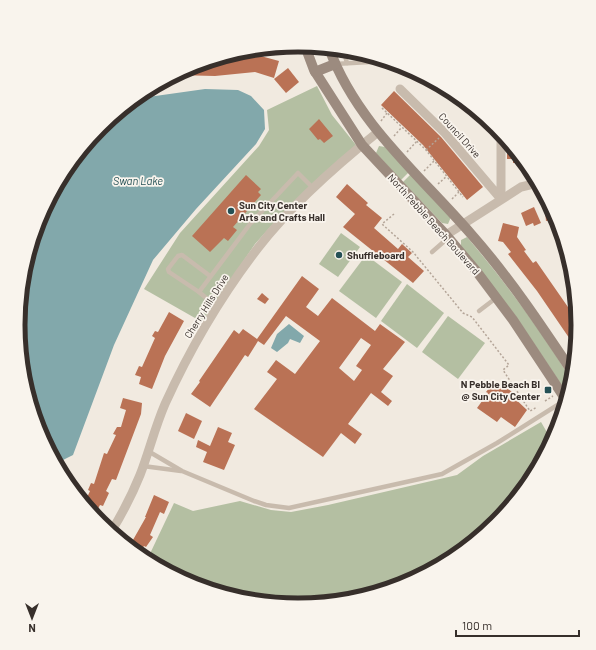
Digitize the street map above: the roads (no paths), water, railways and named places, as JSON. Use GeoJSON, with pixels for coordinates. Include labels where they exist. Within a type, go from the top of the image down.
{"type":"FeatureCollection","features":[{"type":"Feature","properties":{"kind":"street","name":"North Pebble Beach Boulevard"},"geometry":{"type":"LineString","coordinates":[[308,53],[315,72],[362,145],[447,236],[497,297],[562,395]]}},
{"type":"Feature","properties":{"kind":"street","name":"North Pebble Beach Boulevard"},"geometry":{"type":"LineString","coordinates":[[331,54],[348,92],[462,223],[527,304],[568,366]]}},
{"type":"Feature","properties":{"kind":"street"},"geometry":{"type":"LineString","coordinates":[[315,72],[335,64]]}},
{"type":"Feature","properties":{"kind":"street","name":"Council Drive"},"geometry":{"type":"LineString","coordinates":[[400,89],[445,133],[501,200]]}},
{"type":"Feature","properties":{"kind":"street","name":"Cherry Hills Drive"},"geometry":{"type":"LineString","coordinates":[[115,527],[122,515],[143,466],[165,405],[195,343],[217,307],[258,247],[314,189],[362,145],[378,128]]}},
{"type":"Feature","properties":{"kind":"street"},"geometry":{"type":"LineString","coordinates":[[501,143],[501,200]]}},
{"type":"Feature","properties":{"kind":"street"},"geometry":{"type":"LineString","coordinates":[[447,236],[462,223],[521,187],[531,185]]}},
{"type":"Feature","properties":{"kind":"lane"},"geometry":{"type":"LineString","coordinates":[[345,56],[347,63]]}},
{"type":"Feature","properties":{"kind":"lane"},"geometry":{"type":"LineString","coordinates":[[335,64],[369,61]]}},
{"type":"Feature","properties":{"kind":"lane"},"geometry":{"type":"LineString","coordinates":[[198,292],[250,224],[298,173],[314,189]]}},
{"type":"Feature","properties":{"kind":"lane"},"geometry":{"type":"LineString","coordinates":[[432,252],[447,236]]}},
{"type":"Feature","properties":{"kind":"lane"},"geometry":{"type":"LineString","coordinates":[[210,276],[182,255],[178,256],[168,269],[169,272],[217,307]]}},
{"type":"Feature","properties":{"kind":"lane"},"geometry":{"type":"LineString","coordinates":[[478,312],[497,297]]}},
{"type":"Feature","properties":{"kind":"lane"},"geometry":{"type":"LineString","coordinates":[[148,451],[182,471],[266,505],[289,508],[442,474],[503,440],[560,404]]}},
{"type":"Feature","properties":{"kind":"lane"},"geometry":{"type":"LineString","coordinates":[[143,466],[182,471]]}},
{"type":"Feature","properties":{"kind":"water","name":"Swan Lake"},"geometry":{"type":"Polygon","coordinates":[[[205,89],[238,90],[251,96],[264,110],[265,129],[256,144],[196,209],[153,260],[114,345],[73,455],[62,460],[53,446],[39,413],[27,361],[25,325],[27,289],[34,254],[39,237],[53,204],[81,159],[105,132],[132,108],[148,97],[205,89]]]}},
{"type":"Feature","properties":{"kind":"water"},"geometry":{"type":"Polygon","coordinates":[[[289,324],[304,336],[300,343],[290,339],[288,343],[277,352],[271,348],[277,334],[289,324]]]}},
{"type":"Feature","properties":{"kind":"place","name":"Sun City Center Arts and Crafts Hall"},"geometry":{"type":"Point","coordinates":[231,211]}},
{"type":"Feature","properties":{"kind":"place","name":"Shuffleboard"},"geometry":{"type":"Point","coordinates":[339,255]}},
{"type":"Feature","properties":{"kind":"place","name":"N Pebble Beach Bl @ Sun City Center"},"geometry":{"type":"Point","coordinates":[548,390]}}]}
